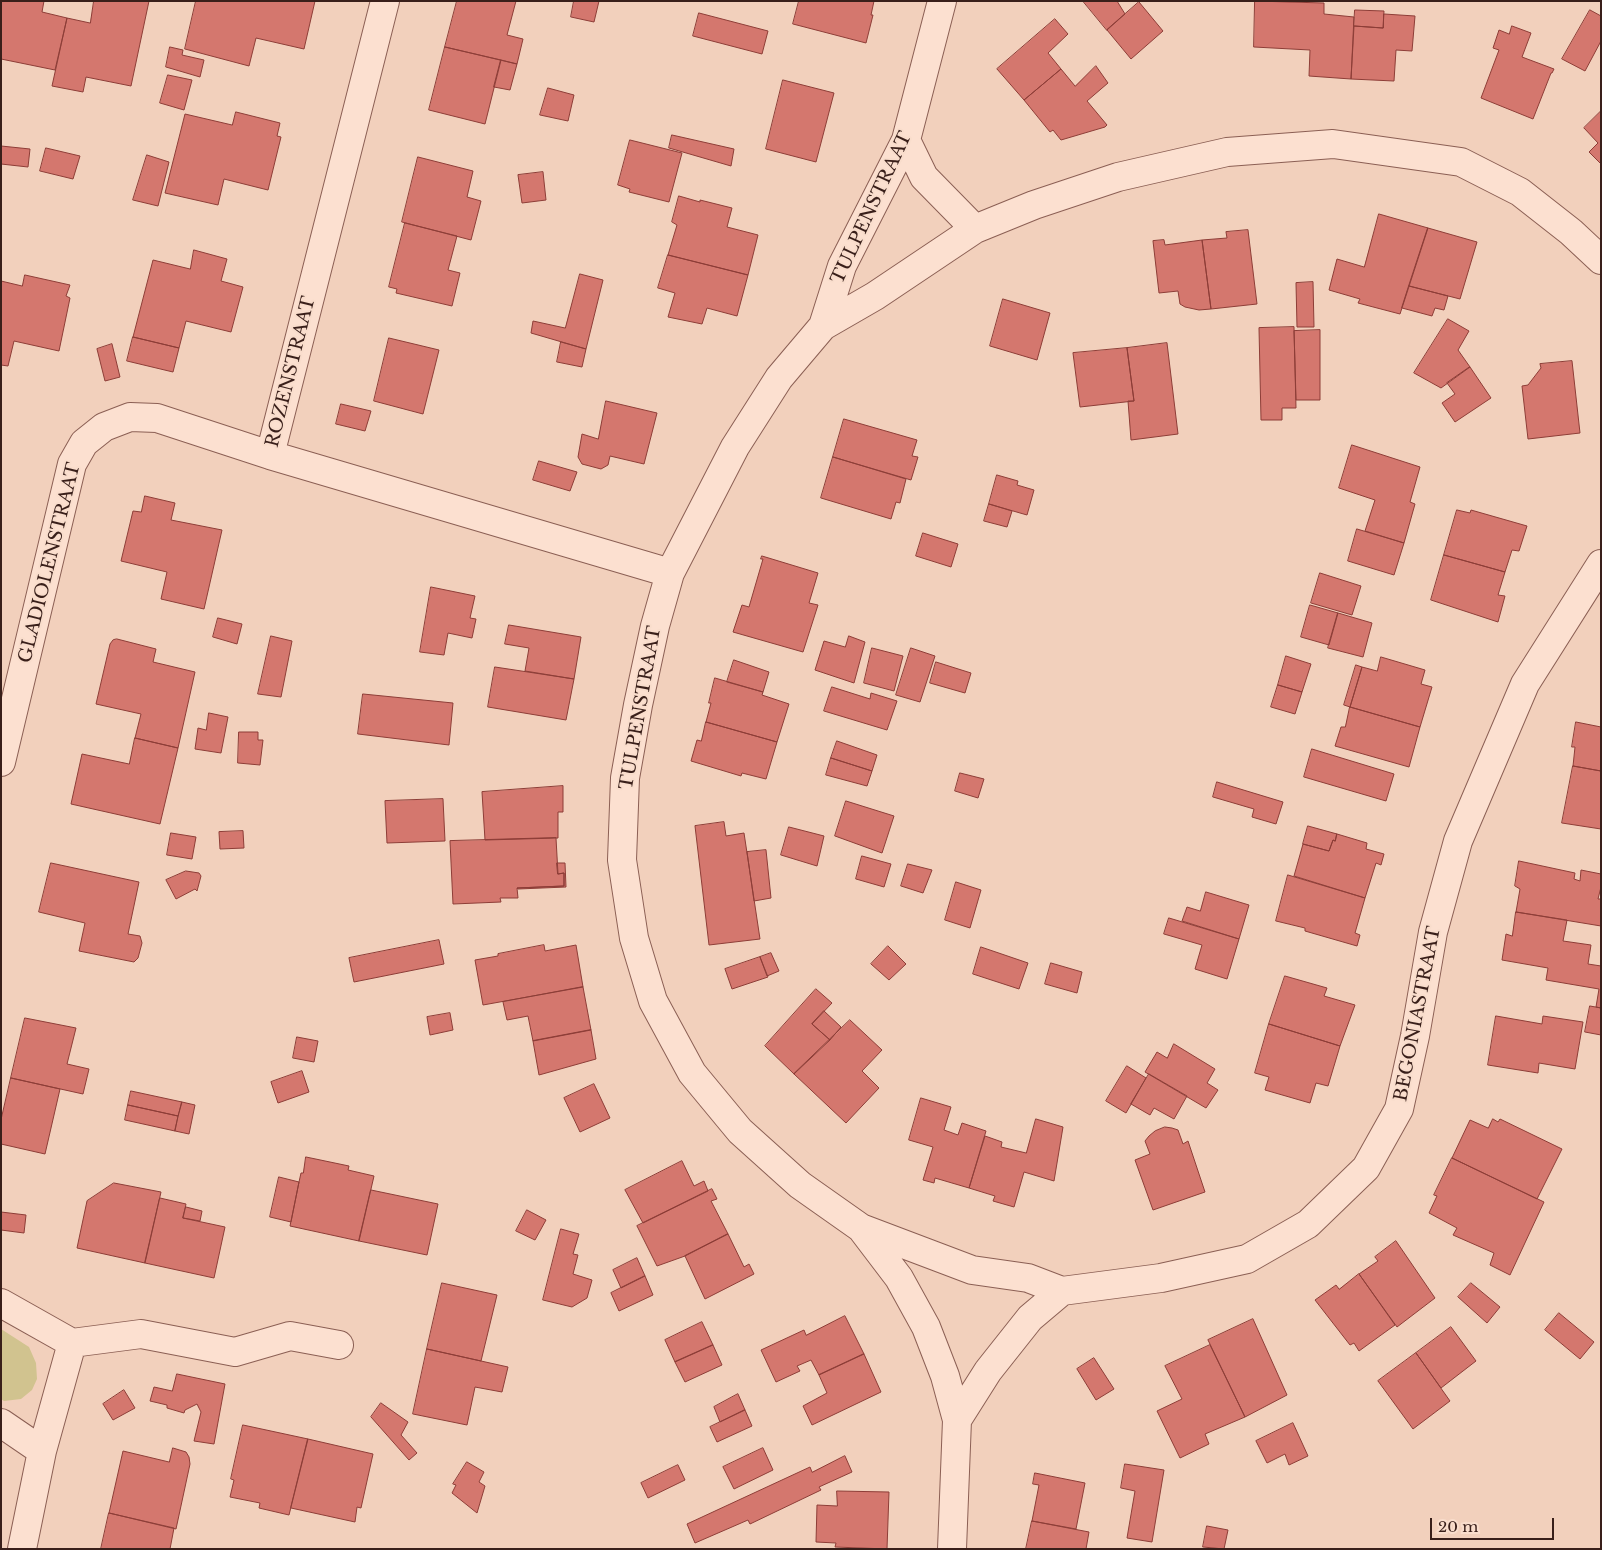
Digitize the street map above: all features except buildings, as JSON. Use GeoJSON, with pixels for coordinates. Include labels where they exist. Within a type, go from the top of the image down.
{"type":"FeatureCollection","features":[{"type":"Feature","properties":{"kind":"street","name":"ROZENSTRAAT"},"geometry":{"type":"LineString","coordinates":[[385,1],[270,455],[670,573]]}},
{"type":"Feature","properties":{"kind":"street","name":"TULPENSTRAAT"},"geometry":{"type":"LineString","coordinates":[[823,326],[842,266],[906,140],[942,1]]}},
{"type":"Feature","properties":{"kind":"street"},"geometry":{"type":"LineString","coordinates":[[906,140],[924,176],[975,229],[1034,205],[1118,177],[1227,152],[1333,144],[1461,162],[1520,192],[1571,232],[1601,260]]}},
{"type":"Feature","properties":{"kind":"street","name":"TULPENSTRAAT"},"geometry":{"type":"LineString","coordinates":[[975,229],[875,296],[823,326],[779,378],[735,447],[670,573],[655,626],[625,778],[622,860],[634,938],[653,1000],[692,1073],[740,1131],[800,1186],[861,1228],[972,1270],[1028,1278],[1062,1290]]}},
{"type":"Feature","properties":{"kind":"street","name":"GLADIOLENSTRAAT"},"geometry":{"type":"LineString","coordinates":[[1,762],[5,732],[72,464],[84,443],[104,427],[130,417],[156,418],[270,455]]}},
{"type":"Feature","properties":{"kind":"street","name":"BEGONIASTRAAT"},"geometry":{"type":"LineString","coordinates":[[1062,1290],[1161,1278],[1248,1258],[1308,1224],[1366,1168],[1399,1109],[1415,1036],[1434,932],[1458,841],[1525,684],[1601,564]]}},
{"type":"Feature","properties":{"kind":"street","name":"TULPENSTRAAT"},"geometry":{"type":"LineString","coordinates":[[861,1228],[899,1278],[926,1327],[944,1376],[957,1420],[952,1549]]}},
{"type":"Feature","properties":{"kind":"street"},"geometry":{"type":"LineString","coordinates":[[957,1420],[988,1371],[1030,1318],[1062,1290]]}},
{"type":"Feature","properties":{"kind":"street"},"geometry":{"type":"LineString","coordinates":[[1,1303],[72,1343],[140,1334],[235,1352],[290,1336],[339,1345]]}},
{"type":"Feature","properties":{"kind":"street"},"geometry":{"type":"LineString","coordinates":[[22,1549],[42,1451],[72,1343]]}},
{"type":"Feature","properties":{"kind":"street"},"geometry":{"type":"LineString","coordinates":[[1,1424],[42,1451]]}},
{"type":"Feature","properties":{"kind":"shaded area"},"geometry":{"type":"Polygon","coordinates":[[[1,1329],[29,1347],[36,1363],[37,1379],[32,1390],[21,1399],[4,1401],[1,1399],[1,1329]]]}}]}
